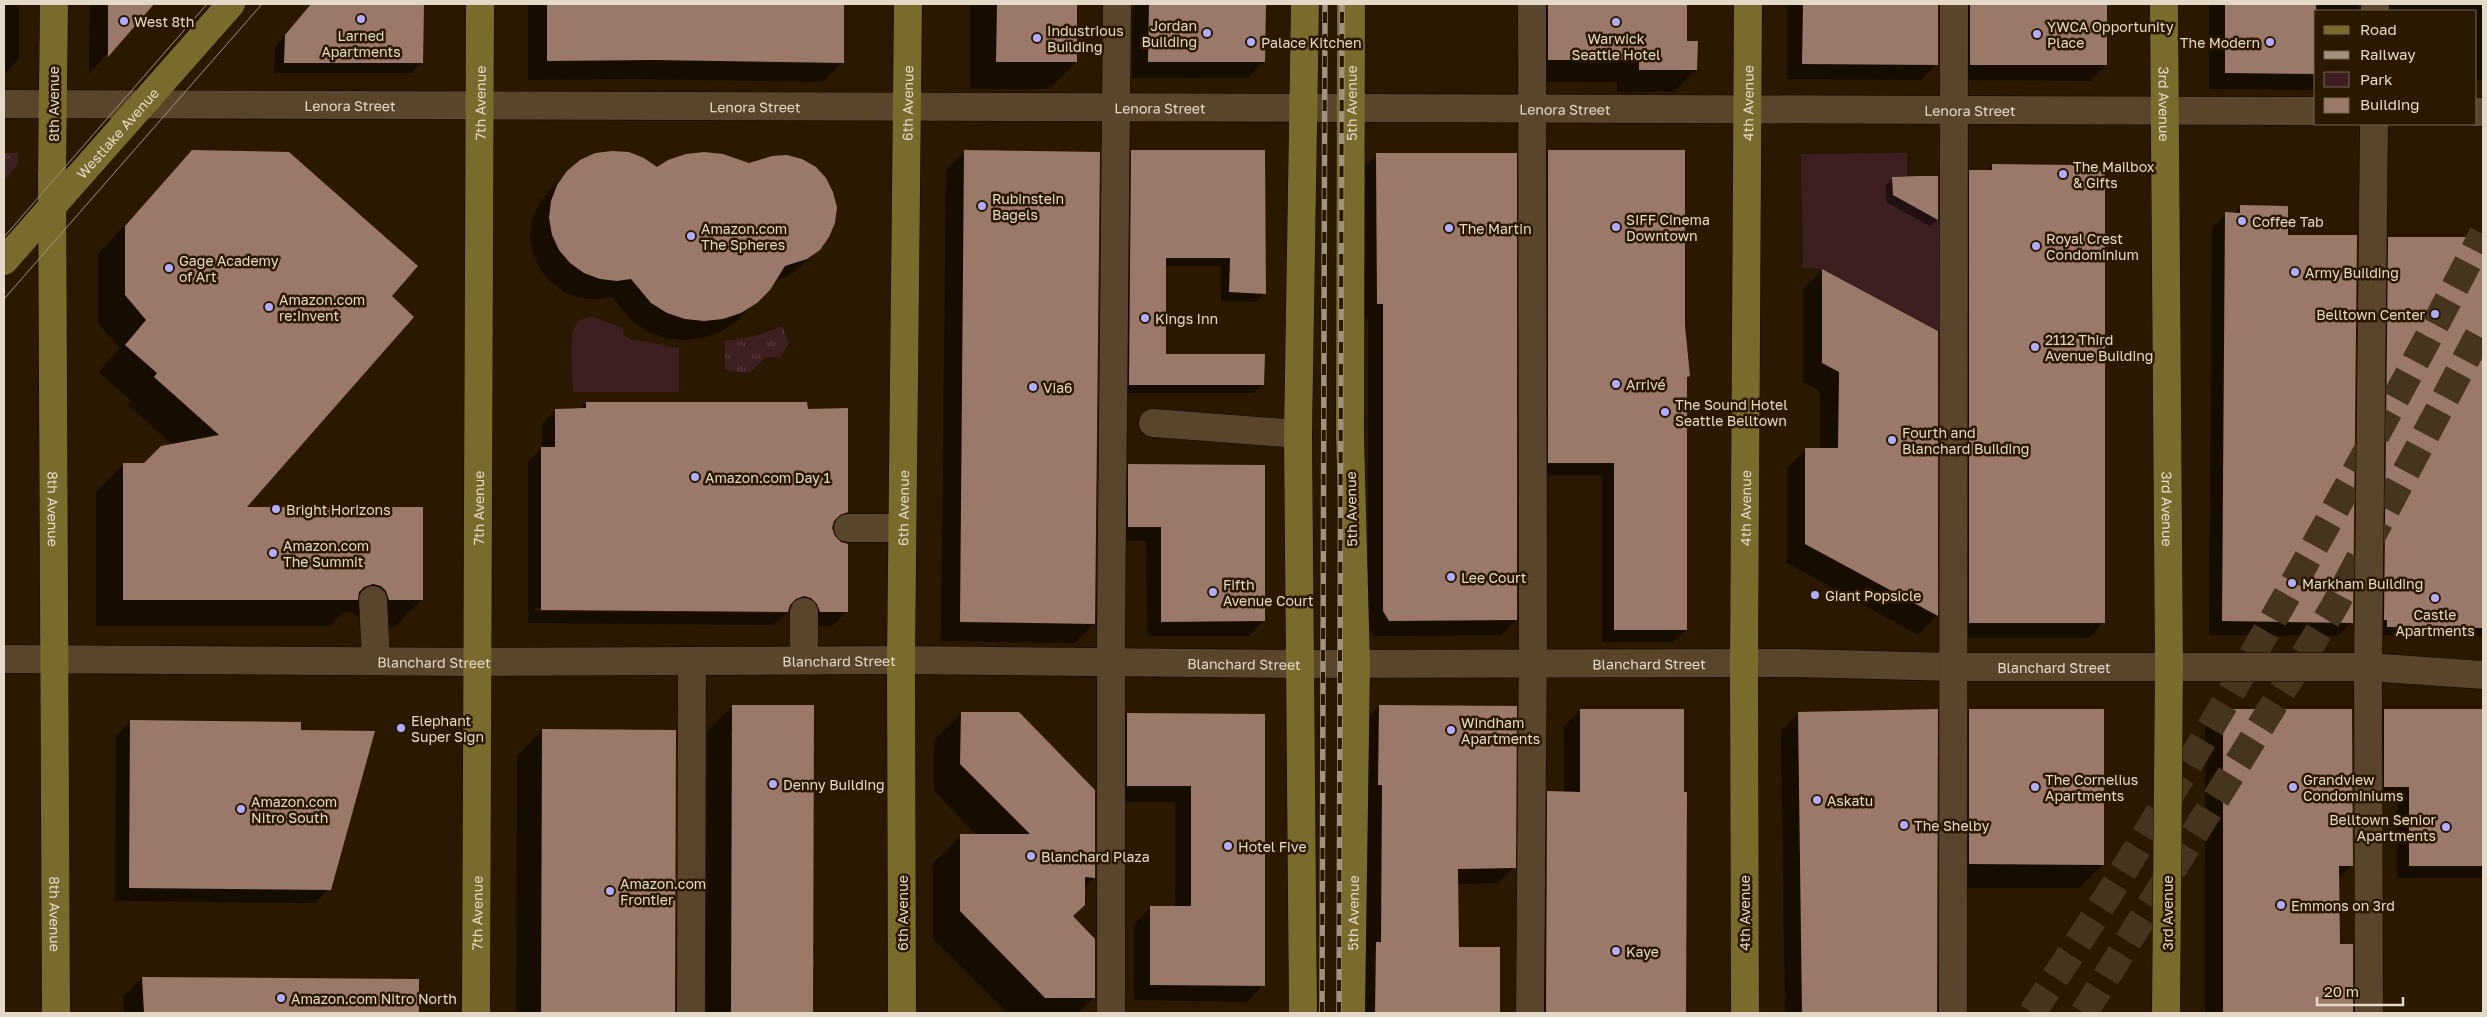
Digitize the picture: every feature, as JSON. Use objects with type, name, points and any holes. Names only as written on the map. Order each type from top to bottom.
[{"type":"main road","name":"8th Avenue","points":[[54,4],[52,205],[56,1013]]},
{"type":"main road","name":"Westlake Avenue","points":[[4,261],[231,4]]},
{"type":"main road","name":"7th Avenue","points":[[476,1013],[480,4]]},
{"type":"main road","name":"6th Avenue","points":[[902,1013],[901,660],[908,4]]},
{"type":"main road","points":[[1303,1013],[1298,434],[1305,108],[1305,4]]},
{"type":"main road","name":"5th Avenue","points":[[1350,1013],[1356,664],[1350,426],[1349,108],[1351,4]]},
{"type":"main road","name":"4th Avenue","points":[[1745,1013],[1744,664],[1748,4]]},
{"type":"main road","name":"3rd Avenue","points":[[2164,4],[2169,666],[2166,1013]]},
{"type":"street","points":[[1111,1013],[1111,662],[1117,4]]},
{"type":"street","points":[[1530,1013],[1533,663],[1532,4]]},
{"type":"street","points":[[1953,1013],[1954,4]]},
{"type":"street","name":"Lenora Street","points":[[4,104],[2314,112]]},
{"type":"street","points":[[2369,1013],[2368,667],[2374,125]]},
{"type":"street","points":[[1153,423],[1298,434]]},
{"type":"street","points":[[848,528],[902,528]]},
{"type":"street","points":[[373,600],[376,661]]},
{"type":"street","points":[[804,612],[804,660]]},
{"type":"street","name":"Blanchard Street","points":[[4,659],[477,662],[901,660],[1299,664],[1794,663],[1953,667],[2368,667],[2483,675]]},
{"type":"street","points":[[691,1013],[692,661]]},
{"type":"green space","points":[[4,153],[18,153],[18,164],[4,181]]},
{"type":"green space","points":[[1907,153],[1907,176],[1893,177],[1893,195],[1944,223],[1947,335],[1822,269],[1803,268],[1801,154]]},
{"type":"green space","points":[[594,317],[623,328],[624,335],[630,339],[679,348],[679,392],[573,392],[572,337],[576,324],[584,319]]},
{"type":"green space","points":[[782,326],[789,343],[780,358],[765,357],[756,367],[744,373],[725,369],[725,341],[756,336]]},
{"type":"building","name":"West 8th","points":[[108,4],[154,4],[108,57]]},
{"type":"building","name":"Larned Apartments","points":[[311,4],[424,4],[423,63],[284,63],[285,35]]},
{"type":"building","points":[[547,4],[844,4],[844,63],[653,60],[547,61]]},
{"type":"building","name":"Industrious Building","points":[[997,4],[1077,4],[1077,62],[996,62]]},
{"type":"building","name":"Jordan Building","points":[[1149,4],[1266,4],[1265,62],[1148,62]]},
{"type":"building","name":"Warwick Seattle Hotel","points":[[1548,4],[1687,4],[1687,41],[1698,41],[1697,70],[1639,70],[1639,60],[1548,60]]},
{"type":"building","points":[[1803,4],[1938,4],[1938,65],[1802,64]]},
{"type":"building","name":"YWCA Opportunity Place","points":[[1970,4],[2107,4],[2107,65],[1970,65]]},
{"type":"building","name":"The Modern","points":[[2225,4],[2316,4],[2316,10],[2314,10],[2314,74],[2225,73]]},
{"type":"building","name":"Amazon.com re:Invent","points":[[192,150],[289,152],[418,266],[392,296],[414,317],[247,507],[423,507],[423,600],[389,600],[386,591],[381,586],[373,584],[364,587],[359,592],[358,600],[123,600],[123,463],[144,463],[161,446],[219,435],[154,377],[157,373],[125,345],[146,320],[125,295],[125,226]]},
{"type":"building","name":"Via6","points":[[964,150],[1100,152],[1095,624],[960,622]]},
{"type":"building","points":[[1131,150],[1265,150],[1266,294],[1229,292],[1230,258],[1166,258],[1166,354],[1265,354],[1264,385],[1129,385]]},
{"type":"building","points":[[1548,150],[1685,150],[1685,326],[1690,376],[1687,377],[1687,630],[1614,630],[1614,463],[1548,463]]},
{"type":"building","name":"Amazon.com The Spheres","points":[[629,152],[644,158],[657,167],[668,160],[686,154],[704,152],[723,154],[749,163],[772,156],[787,155],[802,159],[816,167],[826,178],[833,192],[837,207],[835,223],[829,237],[820,250],[807,259],[785,266],[770,290],[757,303],[741,313],[723,319],[704,321],[685,319],[667,313],[651,303],[631,279],[617,281],[600,279],[584,273],[570,263],[559,250],[552,235],[549,218],[551,201],[557,185],[567,171],[580,160],[595,153]]},
{"type":"building","points":[[1376,153],[1517,153],[1517,620],[1389,621],[1383,611],[1383,304],[1377,304]]},
{"type":"building","points":[[1992,164],[2082,165],[2082,171],[2105,171],[2105,623],[1969,623],[1969,170],[1992,170]]},
{"type":"building","points":[[1938,176],[1938,220],[1893,195],[1892,177]]},
{"type":"building","points":[[2240,205],[2288,206],[2288,235],[2357,235],[2353,623],[2222,621],[2225,212],[2240,213]]},
{"type":"building","points":[[2388,237],[2483,237],[2483,628],[2387,627],[2387,620],[2384,620]]},
{"type":"building","name":"Fourth and Blanchard Building","points":[[1822,269],[1938,331],[1938,616],[1805,544],[1805,448],[1838,448],[1839,372],[1822,363]]},
{"type":"building","name":"Amazon.com Day 1","points":[[586,402],[807,402],[808,409],[848,408],[848,512],[840,515],[834,521],[832,528],[835,536],[841,542],[848,544],[848,612],[820,612],[817,604],[811,598],[804,596],[796,599],[790,605],[788,612],[541,610],[541,447],[555,447],[555,409],[586,408]]},
{"type":"building","points":[[1128,464],[1265,465],[1265,621],[1161,622],[1161,527],[1128,527]]},
{"type":"building","name":"Denny Building","points":[[732,705],[814,705],[813,1013],[731,1013]]},
{"type":"building","points":[[1379,705],[1517,706],[1516,868],[1458,869],[1459,947],[1500,947],[1500,1013],[1375,1013],[1376,942],[1381,942],[1382,785],[1378,785]]},
{"type":"building","name":"Kaye","points":[[1580,709],[1684,709],[1684,792],[1687,792],[1686,1013],[1546,1013],[1547,791],[1580,792]]},
{"type":"building","name":"The Shelby","points":[[1938,709],[1937,1013],[1802,1013],[1798,712]]},
{"type":"building","name":"The Cornelius Apartments","points":[[1969,709],[2104,709],[2104,865],[1969,864]]},
{"type":"building","points":[[2223,709],[2352,709],[2353,866],[2339,866],[2340,944],[2353,944],[2353,1013],[2223,1013]]},
{"type":"building","points":[[2384,709],[2483,709],[2483,866],[2409,866],[2409,787],[2384,787]]},
{"type":"building","name":"Blanchard Plaza","points":[[961,712],[1019,712],[1095,790],[1095,878],[1085,877],[1085,905],[1073,916],[1095,939],[1095,998],[1045,998],[960,911],[960,834],[1030,834],[960,764]]},
{"type":"building","name":"Hotel Five","points":[[1127,713],[1265,714],[1265,986],[1150,985],[1150,906],[1191,906],[1191,786],[1127,786]]},
{"type":"building","name":"Amazon.com Nitro South","points":[[130,720],[301,722],[301,730],[375,731],[331,890],[129,888]]},
{"type":"building","name":"Amazon.com Frontier","points":[[542,729],[676,730],[675,1013],[541,1013]]},
{"type":"building","name":"Amazon.com Nitro North","points":[[142,977],[419,979],[419,1013],[144,1013]]},
{"type":"tunnel","points":[[2032,1013],[2153,823],[2268,629],[2431,333],[2483,234]]},
{"type":"tunnel","points":[[2084,1013],[2334,607],[2483,327]]},
{"type":"tram line","points":[[4,237],[207,4]]},
{"type":"tram line","points":[[4,299],[262,4]]},
{"type":"railway","points":[[1322,1013],[1325,4]]},
{"type":"railway","points":[[1339,1013],[1342,4]]},
{"type":"place","name":"Larned Apartments","points":[[361,19]]},
{"type":"place","name":"West 8th","points":[[124,21]]},
{"type":"place","name":"Warwick Seattle Hotel","points":[[1616,22]]},
{"type":"place","name":"Jordan Building","points":[[1207,33]]},
{"type":"place","name":"YWCA Opportunity Place","points":[[2037,34]]},
{"type":"place","name":"Industrious Building","points":[[1037,38]]},
{"type":"place","name":"Palace Kitchen","points":[[1251,42]]},
{"type":"place","name":"The Modern","points":[[2270,42]]},
{"type":"place","name":"The Mailbox & Gifts","points":[[2063,174]]},
{"type":"place","name":"Rubinstein Bagels","points":[[982,206]]},
{"type":"place","name":"Coffee Tab","points":[[2242,221]]},
{"type":"place","name":"SIFF Cinema Downtown","points":[[1616,227]]},
{"type":"place","name":"The Martin","points":[[1449,228]]},
{"type":"place","name":"Amazon.com The Spheres","points":[[691,236]]},
{"type":"place","name":"Royal Crest Condominium","points":[[2036,246]]},
{"type":"place","name":"Gage Academy of Art","points":[[169,268]]},
{"type":"place","name":"Army Building","points":[[2295,272]]},
{"type":"place","name":"Amazon.com re:Invent","points":[[269,307]]},
{"type":"place","name":"Belltown Center","points":[[2435,314]]},
{"type":"place","name":"Kings Inn","points":[[1145,318]]},
{"type":"place","name":"2112 Third Avenue Building","points":[[2035,347]]},
{"type":"place","name":"Arrivé","points":[[1616,384]]},
{"type":"place","name":"Via6","points":[[1033,387]]},
{"type":"place","name":"The Sound Hotel Seattle Belltown","points":[[1665,412]]},
{"type":"place","name":"Fourth and Blanchard Building","points":[[1892,440]]},
{"type":"place","name":"Amazon.com Day 1","points":[[695,477]]},
{"type":"place","name":"Bright Horizons","points":[[276,509]]},
{"type":"place","name":"Amazon.com The Summit","points":[[273,553]]},
{"type":"place","name":"Lee Court","points":[[1451,577]]},
{"type":"place","name":"Markham Building","points":[[2292,583]]},
{"type":"place","name":"Fifth Avenue Court","points":[[1213,592]]},
{"type":"place","name":"Giant Popsicle","points":[[1815,595]]},
{"type":"place","name":"Castle Apartments","points":[[2435,598]]},
{"type":"place","name":"Elephant Super Sign","points":[[401,728]]},
{"type":"place","name":"Windham Apartments","points":[[1451,730]]},
{"type":"place","name":"Denny Building","points":[[773,784]]},
{"type":"place","name":"The Cornelius Apartments","points":[[2035,787]]},
{"type":"place","name":"Grandview Condominiums","points":[[2293,787]]},
{"type":"place","name":"Askatu","points":[[1817,800]]},
{"type":"place","name":"Amazon.com Nitro South","points":[[241,809]]},
{"type":"place","name":"The Shelby","points":[[1904,825]]},
{"type":"place","name":"Belltown Senior Apartments","points":[[2446,827]]},
{"type":"place","name":"Hotel Five","points":[[1228,846]]},
{"type":"place","name":"Blanchard Plaza","points":[[1031,856]]},
{"type":"place","name":"Amazon.com Frontier","points":[[610,891]]},
{"type":"place","name":"Emmons on 3rd","points":[[2281,905]]},
{"type":"place","name":"Kaye","points":[[1616,951]]},
{"type":"place","name":"Amazon.com Nitro North","points":[[281,998]]}]
